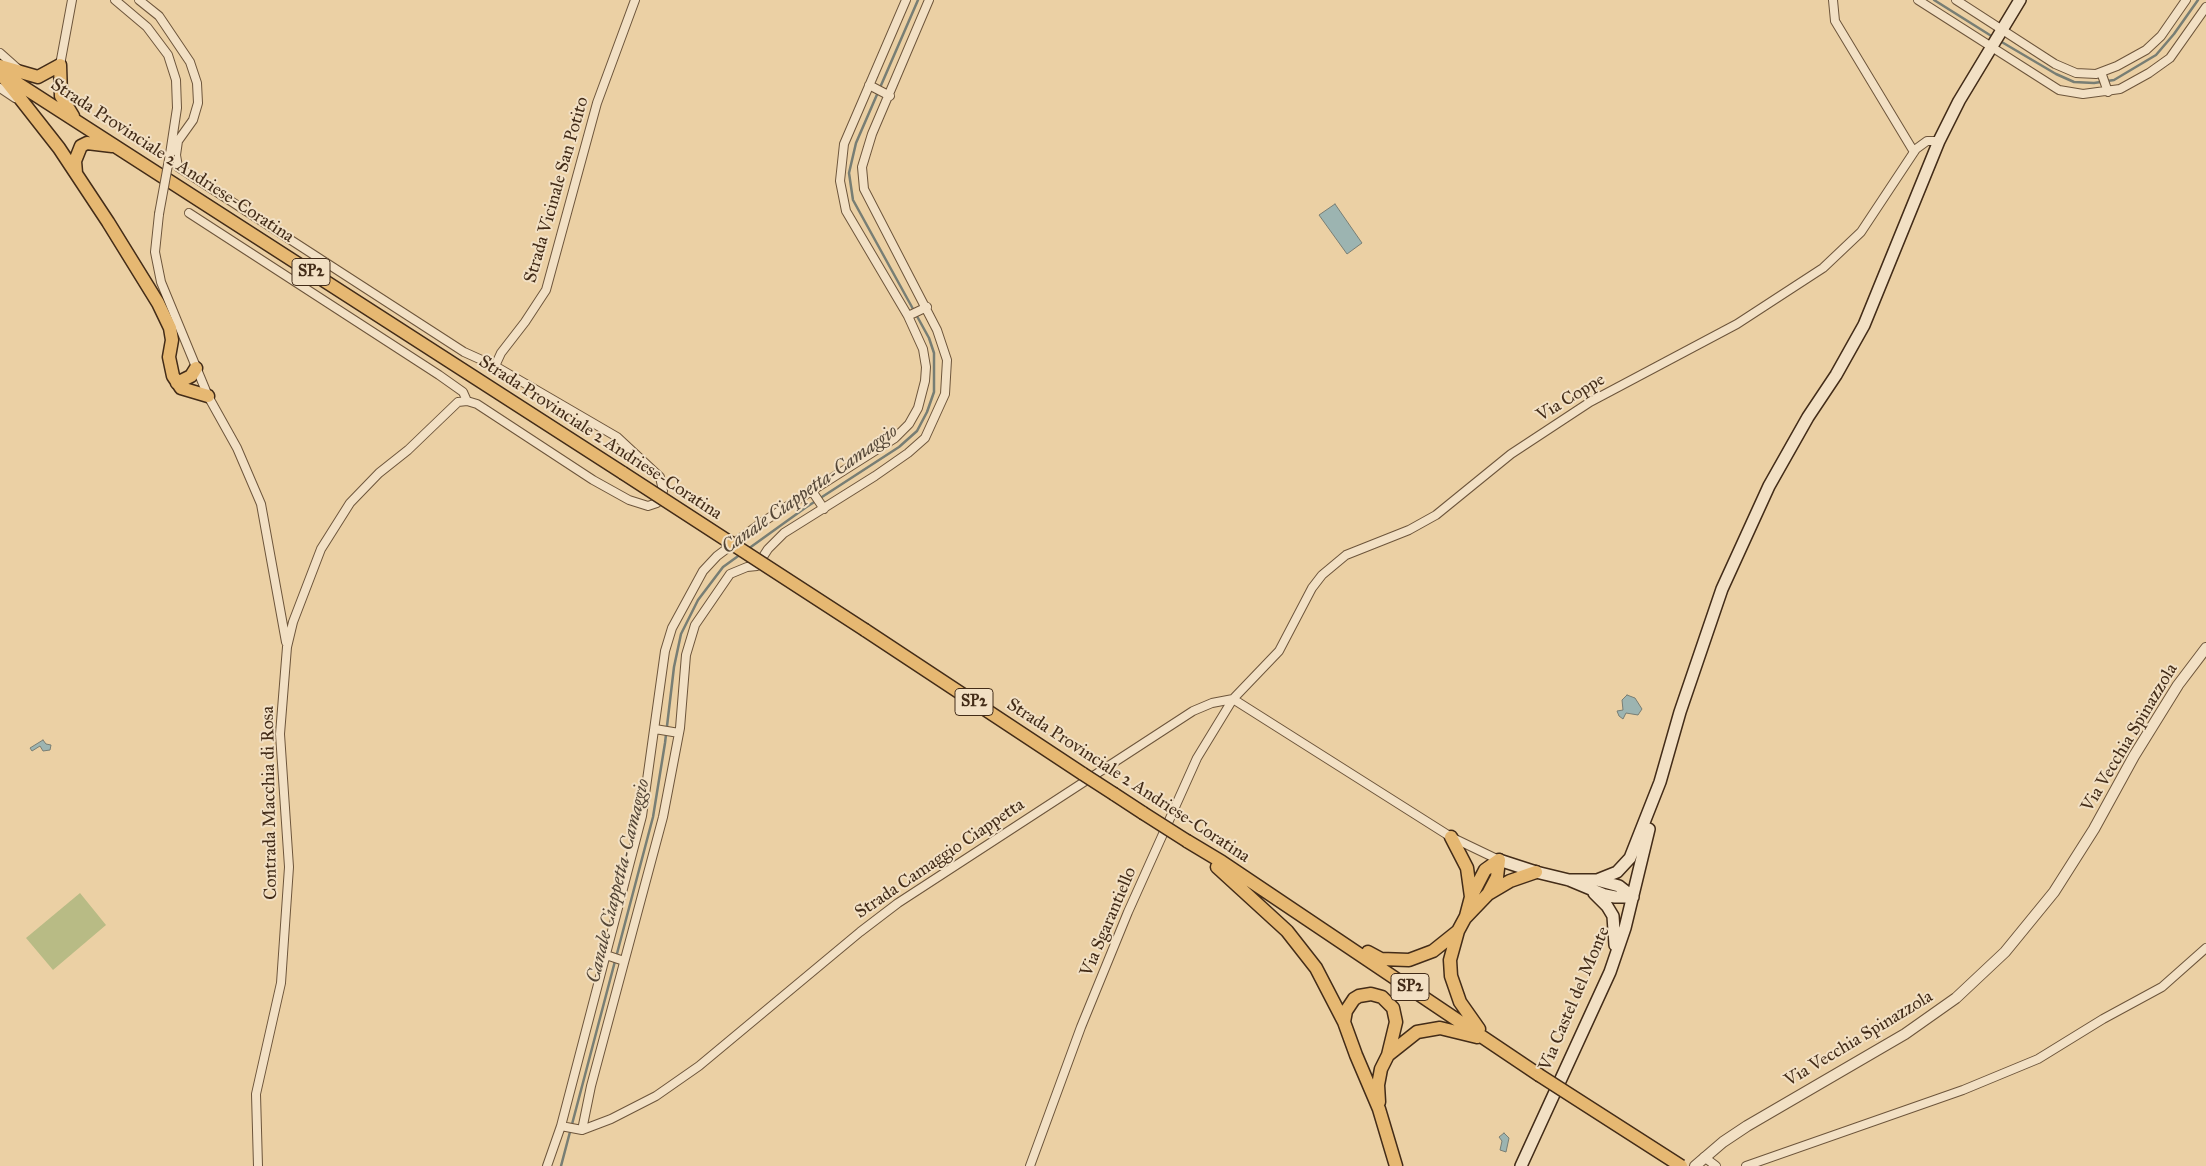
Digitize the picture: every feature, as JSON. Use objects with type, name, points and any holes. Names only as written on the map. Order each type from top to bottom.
[{"type":"main road","points":[[1597,880],[1617,872],[1630,858],[1660,782],[1680,712],[1722,589],[1769,486],[1808,417],[1836,375],[1864,324],[1940,141],[1959,101],[2020,0]]},
{"type":"main road","points":[[0,66],[38,77],[60,65],[60,96],[76,120]]},
{"type":"main road","points":[[0,73],[59,148],[158,303],[170,328],[172,340],[169,357],[173,376],[181,388],[208,396]]},
{"type":"main road","name":"Strada Provinciale 2 Andriese-Coratina","points":[[0,73],[76,120],[865,630],[1143,813],[1222,862],[1489,1041],[1681,1166]]},
{"type":"main road","points":[[76,175],[75,161],[82,146],[88,143],[117,147]]},
{"type":"main road","points":[[177,382],[191,376],[196,368]]},
{"type":"main road","name":"Via Castel del Monte","points":[[1521,1166],[1615,958],[1633,896],[1660,782]]},
{"type":"main road","points":[[1451,837],[1467,868],[1471,897]]},
{"type":"main road","points":[[1187,841],[1243,889],[1287,931],[1316,968],[1344,1022],[1379,1109],[1396,1166]]},
{"type":"main road","points":[[1500,860],[1536,872],[1569,880],[1586,888],[1615,897],[1633,896]]},
{"type":"main road","points":[[1489,1041],[1471,1020],[1460,1002],[1450,976],[1450,960],[1458,930],[1465,918],[1488,894],[1497,877],[1500,860]]},
{"type":"main road","points":[[1465,918],[1471,897],[1485,870],[1500,860]]},
{"type":"main road","points":[[1488,894],[1510,882],[1536,872]]},
{"type":"main road","points":[[1569,880],[1597,880],[1619,886],[1633,896]]},
{"type":"main road","points":[[1586,888],[1608,906],[1613,916],[1616,931],[1615,958]]},
{"type":"main road","points":[[1329,934],[1382,959],[1409,960],[1433,951],[1458,930]]},
{"type":"main road","points":[[1344,1022],[1346,1012],[1354,999],[1371,994],[1382,997],[1394,1008],[1396,1022],[1388,1055],[1381,1069],[1378,1085],[1379,1109]]},
{"type":"main road","points":[[1388,1055],[1417,1032],[1440,1028],[1464,1032],[1489,1041]]},
{"type":"street","points":[[60,65],[72,0]]},
{"type":"street","points":[[115,0],[147,27],[168,55],[176,80],[177,108],[158,214],[155,252],[161,282],[196,368],[208,396],[237,448],[261,504],[287,647]]},
{"type":"street","points":[[139,0],[159,16],[190,62],[197,83],[198,104],[193,120],[178,141],[176,155],[178,167],[464,352],[494,366],[617,438],[660,477],[663,491],[657,503],[648,506],[640,504],[612,492],[491,413],[467,401],[458,402],[408,450],[378,473],[350,503],[321,550],[292,622],[287,647]]},
{"type":"street","name":"Strada Vicinale San Potito","points":[[494,366],[501,353],[525,322],[546,290],[597,103],[635,0]]},
{"type":"street","points":[[547,1166],[563,1126],[642,816],[656,728],[665,651],[672,628],[703,571],[717,556],[762,523],[895,438],[909,424],[918,408],[925,382],[926,367],[923,349],[908,316],[846,211],[840,181],[844,144],[906,0]]},
{"type":"street","points":[[563,1126],[580,1130],[663,818],[679,733],[686,655],[695,625],[730,574],[747,567],[756,566],[768,549],[784,533],[824,509],[908,453],[926,438],[946,394],[947,360],[926,307],[864,189],[862,167],[872,134],[890,96],[929,0]]},
{"type":"street","points":[[1833,0],[1835,21],[1914,152]]},
{"type":"street","points":[[1918,0],[1996,38],[2076,73],[2096,74],[2117,66],[2146,50],[2161,36],[2186,0]]},
{"type":"street","points":[[1956,0],[1996,38],[2060,90],[2083,94],[2120,89],[2149,74],[2170,58],[2206,7]]},
{"type":"street","points":[[0,53],[23,74]]},
{"type":"street","points":[[2101,72],[2108,92]]},
{"type":"street","points":[[869,85],[890,96]]},
{"type":"street","points":[[0,88],[26,104]]},
{"type":"street","name":"Via Coppe","points":[[1233,699],[1279,651],[1312,588],[1333,563],[1355,551],[1409,530],[1436,515],[1511,454],[1590,402],[1738,324],[1824,268],[1861,232],[1914,152],[1927,141],[1940,141]]},
{"type":"street","points":[[189,213],[439,375],[463,392],[467,401]]},
{"type":"street","points":[[908,316],[926,307]]},
{"type":"street","points":[[812,491],[824,509]]},
{"type":"street","name":"Contrada Macchia di Rosa","points":[[258,1166],[256,1094],[280,983],[289,866],[280,734],[287,647]]},
{"type":"street","name":"Via Vecchia Spinazzola","points":[[1695,1166],[1704,1157],[1747,1126],[1905,1034],[1956,998],[2005,952],[2054,892],[2094,830],[2134,756],[2178,685],[2206,648]]},
{"type":"street","points":[[1233,699],[1451,837],[1500,860]]},
{"type":"street","name":"Strada Camaggio Ciappetta","points":[[580,1130],[611,1119],[656,1096],[699,1066],[898,902],[1193,711],[1212,703],[1233,699]]},
{"type":"street","name":"Via Sgarantiello","points":[[1030,1166],[1082,1027],[1128,912],[1197,758],[1233,699]]},
{"type":"street","points":[[656,728],[679,733]]},
{"type":"street","points":[[1746,1166],[1963,1090],[2038,1059],[2103,1019],[2162,988],[2206,948]]},
{"type":"street","points":[[606,955],[624,961]]},
{"type":"street","points":[[1704,1157],[1716,1166]]},
{"type":"green space","points":[[80,893],[106,925],[53,970],[26,938]]},
{"type":"water","points":[[1335,204],[1362,243],[1347,254],[1319,215]]},
{"type":"water","points":[[1627,695],[1635,698],[1642,709],[1638,715],[1626,713],[1623,719],[1617,711],[1623,710],[1622,700]]},
{"type":"water","points":[[43,740],[46,744],[51,745],[50,750],[43,751],[40,746],[32,751],[30,748]]},
{"type":"water","points":[[1504,1133],[1509,1138],[1506,1152],[1500,1150],[1502,1141],[1499,1137]]},
{"type":"waterway","name":"Canale Ciappetta-Camaggio","points":[[748,549],[805,508],[899,447],[917,431],[927,412],[934,392],[934,353],[929,338],[853,200],[849,173],[856,143],[918,0]]},
{"type":"waterway","name":"Canale Ciappetta-Camaggio","points":[[1934,0],[1993,37]]},
{"type":"waterway","name":"Canale Ciappetta-Camaggio","points":[[2000,41],[2056,74],[2074,82],[2094,83],[2114,80],[2156,55],[2174,34],[2198,0]]},
{"type":"waterway","name":"Canale Ciappetta-Camaggio","points":[[561,1166],[653,817],[665,743],[674,667],[681,634],[698,600],[723,567],[741,554]]}]
